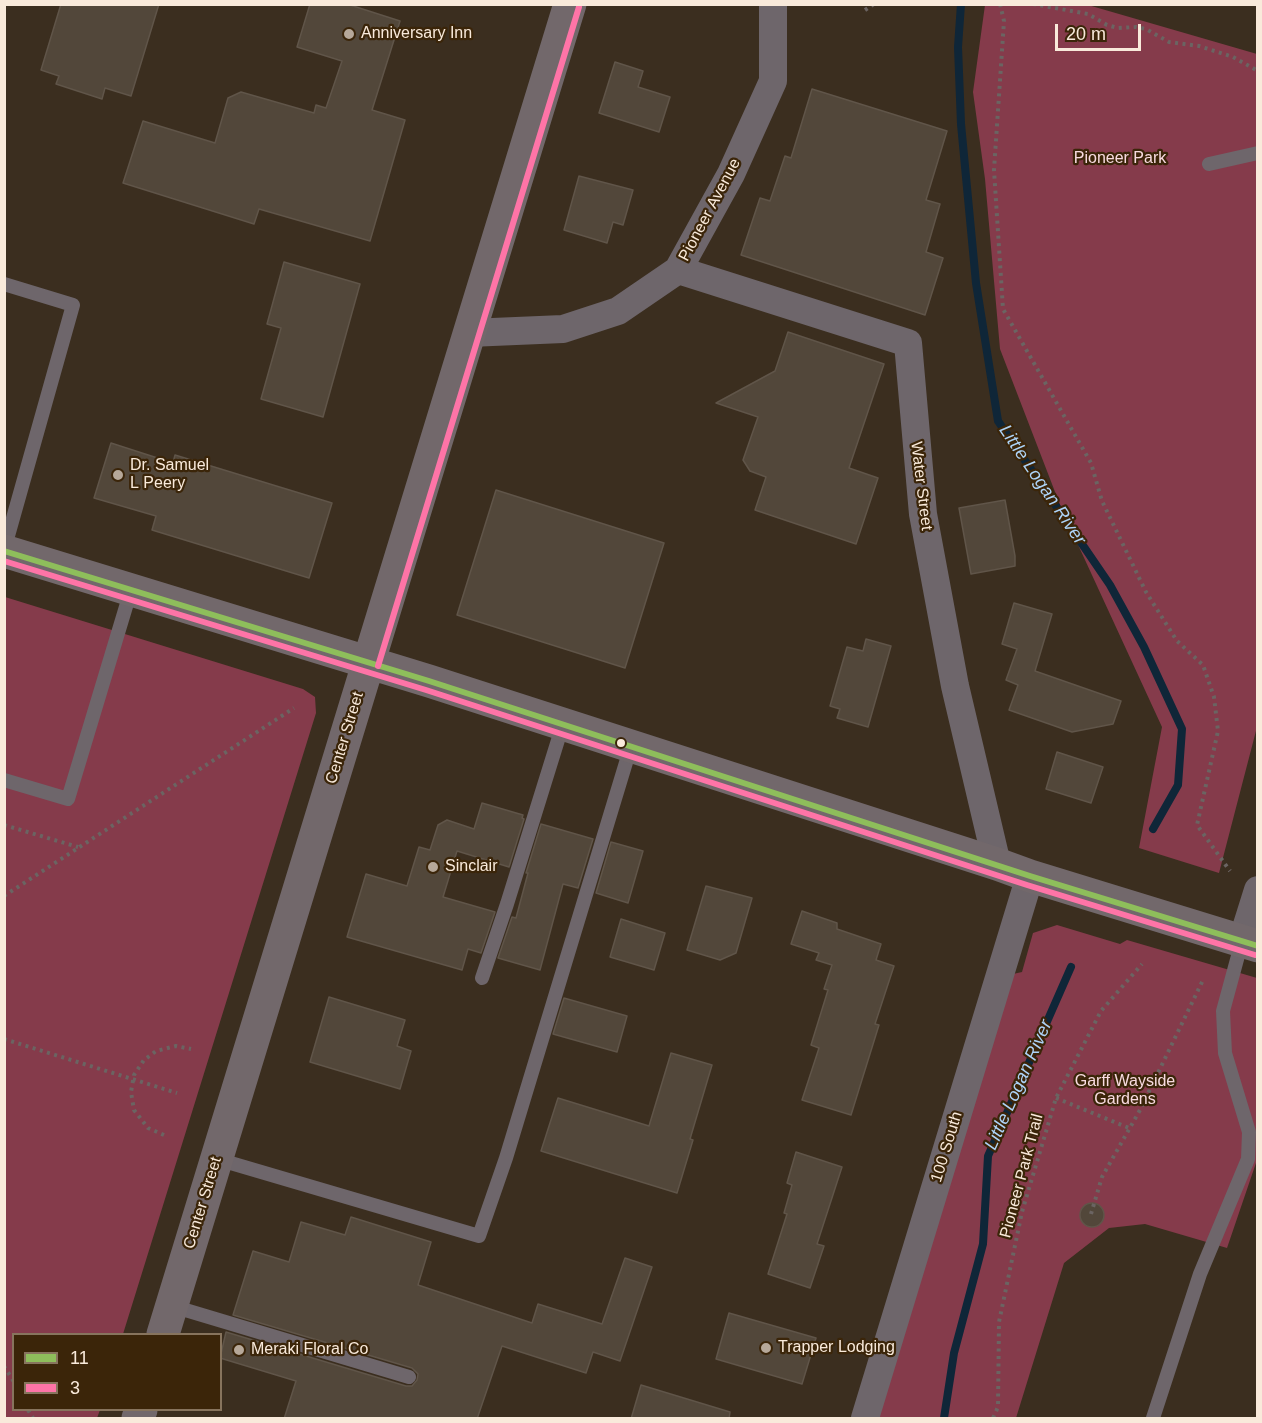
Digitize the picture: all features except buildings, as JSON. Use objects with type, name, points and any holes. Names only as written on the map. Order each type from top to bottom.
[{"type":"main road","name":"Center Street","points":[[168,1320],[570,4]]},
{"type":"main road","points":[[4,551],[563,724],[1030,876],[1239,940]]},
{"type":"street","name":"Pioneer Avenue","points":[[469,333],[563,329],[618,311],[678,270],[731,174],[773,81],[773,4]]},
{"type":"street","name":"Water Street","points":[[678,270],[908,343],[923,514],[955,687],[997,864]]},
{"type":"street","name":"100 South","points":[[865,1419],[1030,876]]},
{"type":"street","points":[[1239,940],[1257,890]]},
{"type":"lane","points":[[1209,164],[1257,153]]},
{"type":"lane","points":[[4,285],[72,304],[4,551]]},
{"type":"lane","points":[[4,780],[68,799],[131,590]]},
{"type":"lane","points":[[482,978],[563,724]]},
{"type":"lane","points":[[217,1159],[479,1236],[509,1147],[632,746]]},
{"type":"lane","points":[[1153,1419],[1200,1274],[1248,1160],[1250,1132],[1225,1053],[1223,1011],[1239,940]]},
{"type":"lane","points":[[168,1320],[409,1377]]},
{"type":"path","points":[[865,10],[874,4]]},
{"type":"path","points":[[1000,4],[1004,21],[994,170],[1003,309],[1091,463],[1102,501],[1146,592],[1177,640],[1203,666],[1214,697],[1218,731],[1197,825],[1230,871]]},
{"type":"path","points":[[1033,4],[1088,14],[1107,25],[1118,28],[1146,29],[1169,42],[1199,46],[1233,57],[1257,71]]},
{"type":"path","points":[[4,896],[294,708]]},
{"type":"path","points":[[4,825],[79,848]]},
{"type":"path","name":"Pioneer Park Trail","points":[[993,1419],[998,1407],[999,1322],[1022,1212],[1056,1098],[1101,1011],[1142,964]]},
{"type":"path","points":[[1091,1214],[1102,1178],[1203,980]]},
{"type":"path","points":[[4,1039],[177,1093]]},
{"type":"path","points":[[164,1135],[148,1128],[139,1118],[132,1103],[133,1078],[140,1064],[156,1051],[176,1046],[191,1049]]},
{"type":"path","points":[[1056,1098],[1129,1128]]},
{"type":"path","points":[[4,1366],[12,1379]]},
{"type":"green space","name":"Pioneer Park","points":[[985,5],[1088,5],[1257,54],[1257,727],[1219,873],[1139,848],[1162,727],[1062,510],[1000,349],[985,179],[973,92]]},
{"type":"green space","points":[[5,597],[303,689],[315,697],[316,713],[123,1333],[12,1333],[12,1411],[100,1411],[97,1418],[5,1418]]},
{"type":"green space","name":"Garff Wayside Gardens","points":[[1057,925],[1120,944],[1127,940],[1257,978],[1257,1160],[1227,1248],[1145,1224],[1109,1228],[1064,1263],[1016,1418],[876,1418],[1013,974],[1022,972],[1033,933]]},
{"type":"waterway","name":"Little Logan River","points":[[961,4],[958,47],[961,124],[976,283],[998,421],[1110,585],[1144,647],[1182,729],[1178,785],[1153,829]]},
{"type":"waterway","name":"Little Logan River","points":[[944,1418],[954,1353],[983,1244],[988,1156],[1071,967]]},
{"type":"transit line","name":"3","points":[[378,666],[579,7]]},
{"type":"transit line","name":"11","points":[[4,551],[429,681],[1030,876],[1258,946]]},
{"type":"transit line","name":"3","points":[[4,561],[426,690],[1027,885],[1255,955]]},
{"type":"place","name":"Anniversary Inn","points":[[349,34]]},
{"type":"place","name":"Dr. Samuel L Peery","points":[[118,475]]},
{"type":"place","name":"Sinclair","points":[[433,867]]},
{"type":"place","name":"Trapper Lodging","points":[[766,1348]]},
{"type":"place","name":"Meraki Floral Co","points":[[239,1350]]}]
